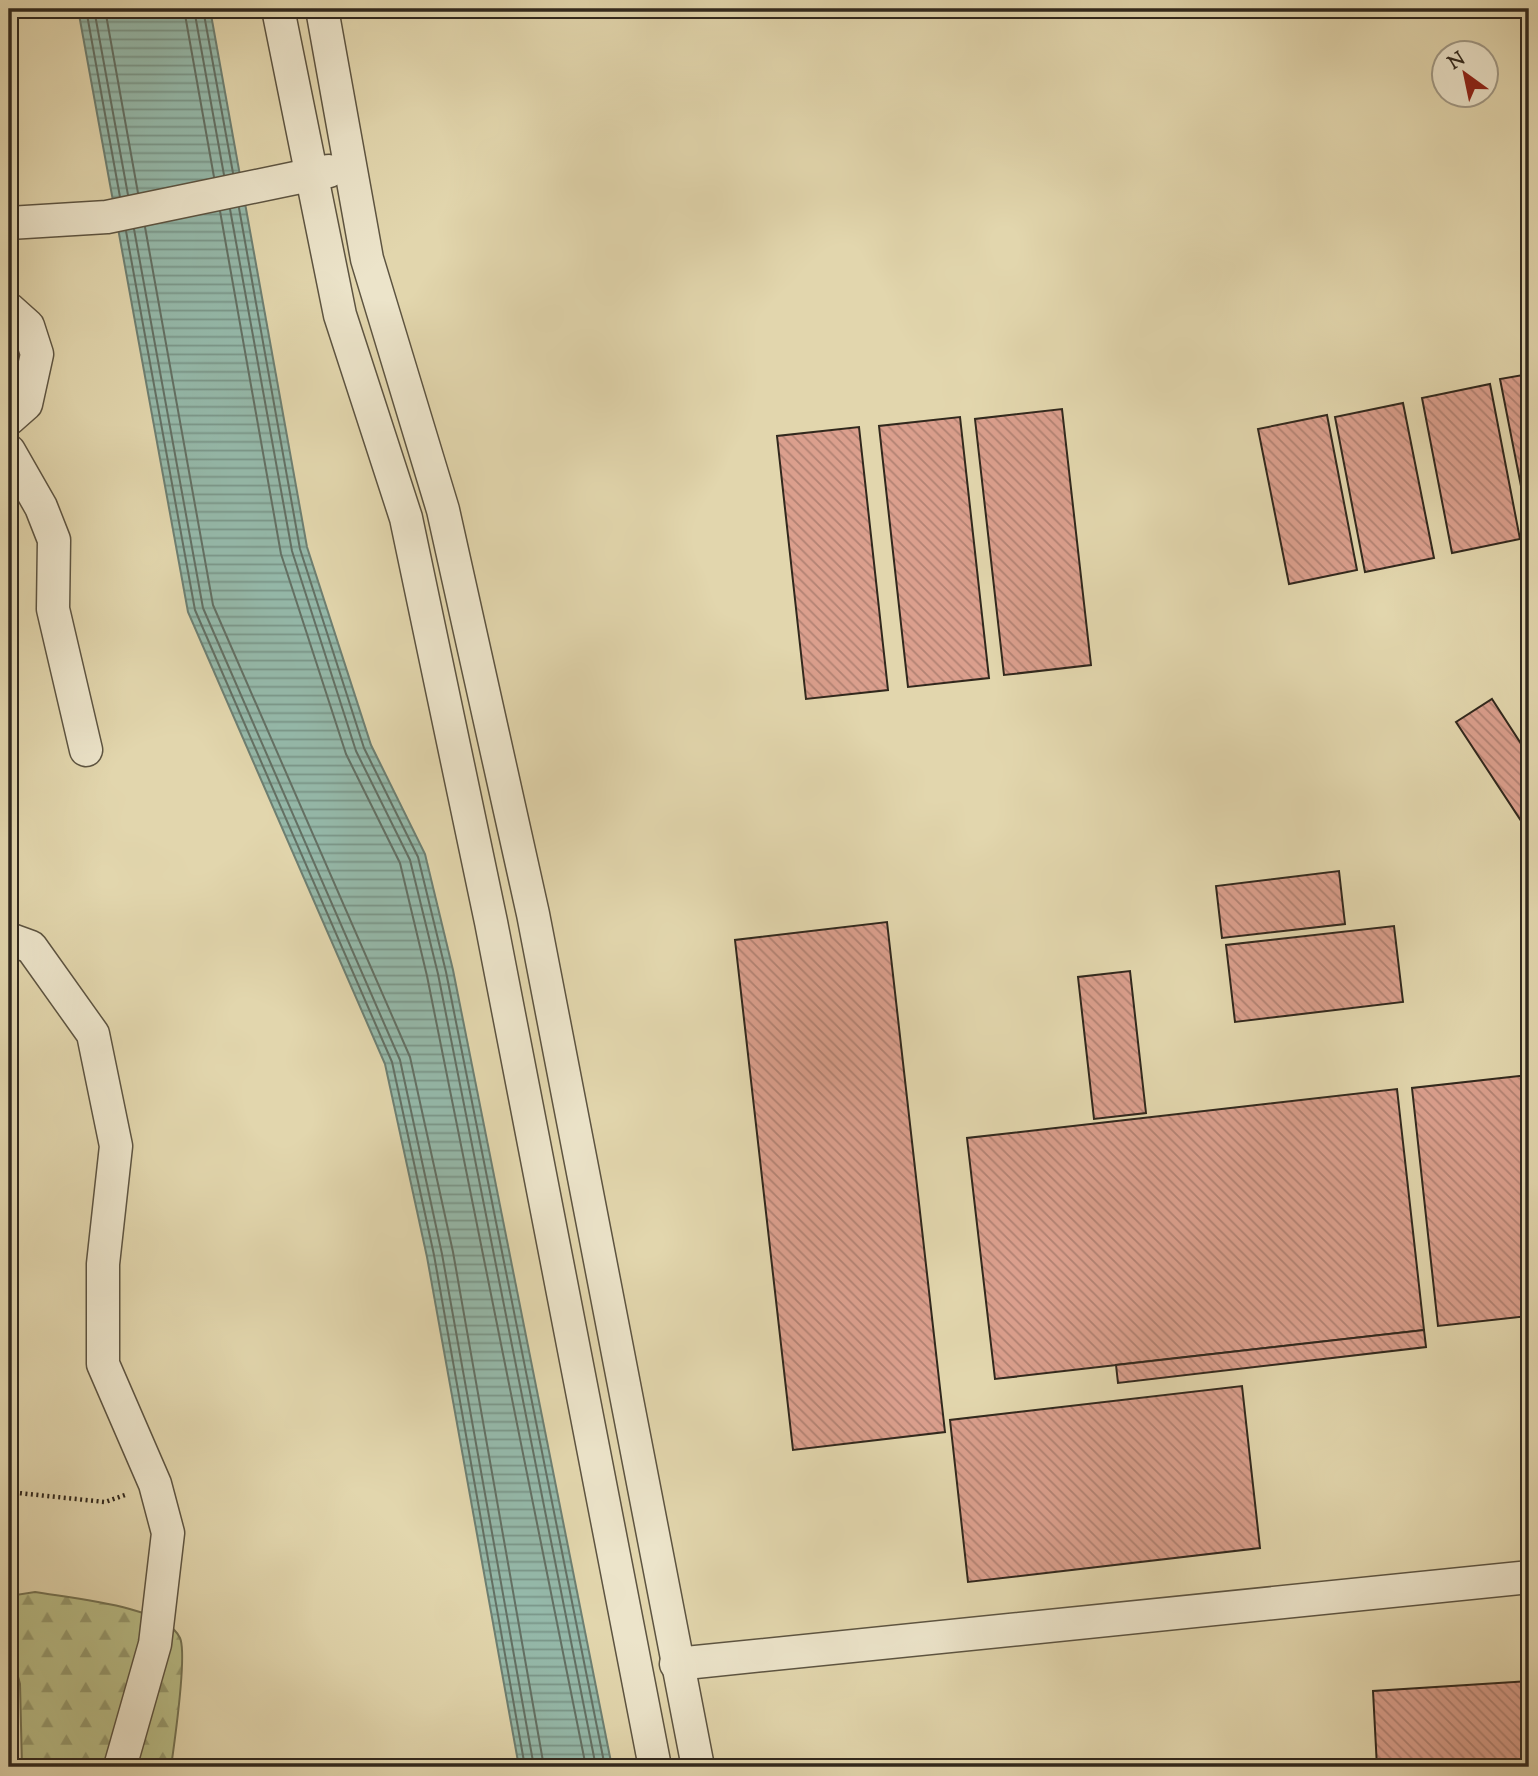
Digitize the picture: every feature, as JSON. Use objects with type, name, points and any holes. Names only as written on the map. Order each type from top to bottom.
[{"type":"street","points":[[278,9],[309,175],[340,314],[409,531],[491,922],[655,1767]]},
{"type":"street","points":[[322,9],[368,259],[443,510],[533,914],[698,1767]]},
{"type":"street","points":[[9,223],[107,217],[351,167]]},
{"type":"street","points":[[9,309],[28,326],[37,354],[26,404],[9,419]]},
{"type":"street","points":[[9,452],[41,507],[54,540],[53,609],[86,750]]},
{"type":"street","points":[[9,940],[32,947],[93,1034],[116,1146],[103,1264],[103,1364],[155,1484],[168,1532],[157,1630],[120,1767]]},
{"type":"street","points":[[676,1664],[1529,1577]]},
{"type":"path","points":[[9,1492],[105,1502],[155,1484]]},
{"type":"green space","points":[[35,1592],[137,1611],[171,1627],[180,1638],[181,1680],[171,1767],[22,1767],[20,1684],[9,1644],[9,1596]]},
{"type":"water","points":[[78,9],[210,9],[307,547],[371,745],[425,854],[453,970],[612,1767],[519,1767],[427,1257],[385,1064],[188,612]]},
{"type":"building","points":[[1529,374],[1529,527],[1500,379]]},
{"type":"building","points":[[1490,384],[1520,539],[1452,553],[1422,398]]},
{"type":"building","points":[[1403,403],[1434,558],[1365,572],[1335,417]]},
{"type":"building","points":[[1062,409],[1091,665],[1004,675],[975,419]]},
{"type":"building","points":[[1327,415],[1357,570],[1289,584],[1258,429]]},
{"type":"building","points":[[960,417],[989,678],[908,687],[879,426]]},
{"type":"building","points":[[859,427],[888,690],[806,699],[777,436]]},
{"type":"building","points":[[1492,699],[1529,756],[1529,833],[1456,722]]},
{"type":"building","points":[[1339,871],[1345,924],[1222,938],[1216,886]]},
{"type":"building","points":[[887,922],[945,1432],[793,1450],[735,940]]},
{"type":"building","points":[[1394,926],[1403,1002],[1235,1022],[1226,945]]},
{"type":"building","points":[[1130,971],[1146,1113],[1094,1119],[1078,977]]},
{"type":"building","points":[[1529,1075],[1529,1316],[1438,1326],[1412,1088]]},
{"type":"building","points":[[1397,1089],[1424,1330],[995,1379],[967,1138]]},
{"type":"building","points":[[1424,1330],[1426,1347],[1118,1383],[1116,1365]]},
{"type":"building","points":[[1242,1386],[1260,1548],[968,1582],[950,1420]]},
{"type":"building","points":[[1529,1681],[1529,1767],[1377,1767],[1373,1691]]}]
